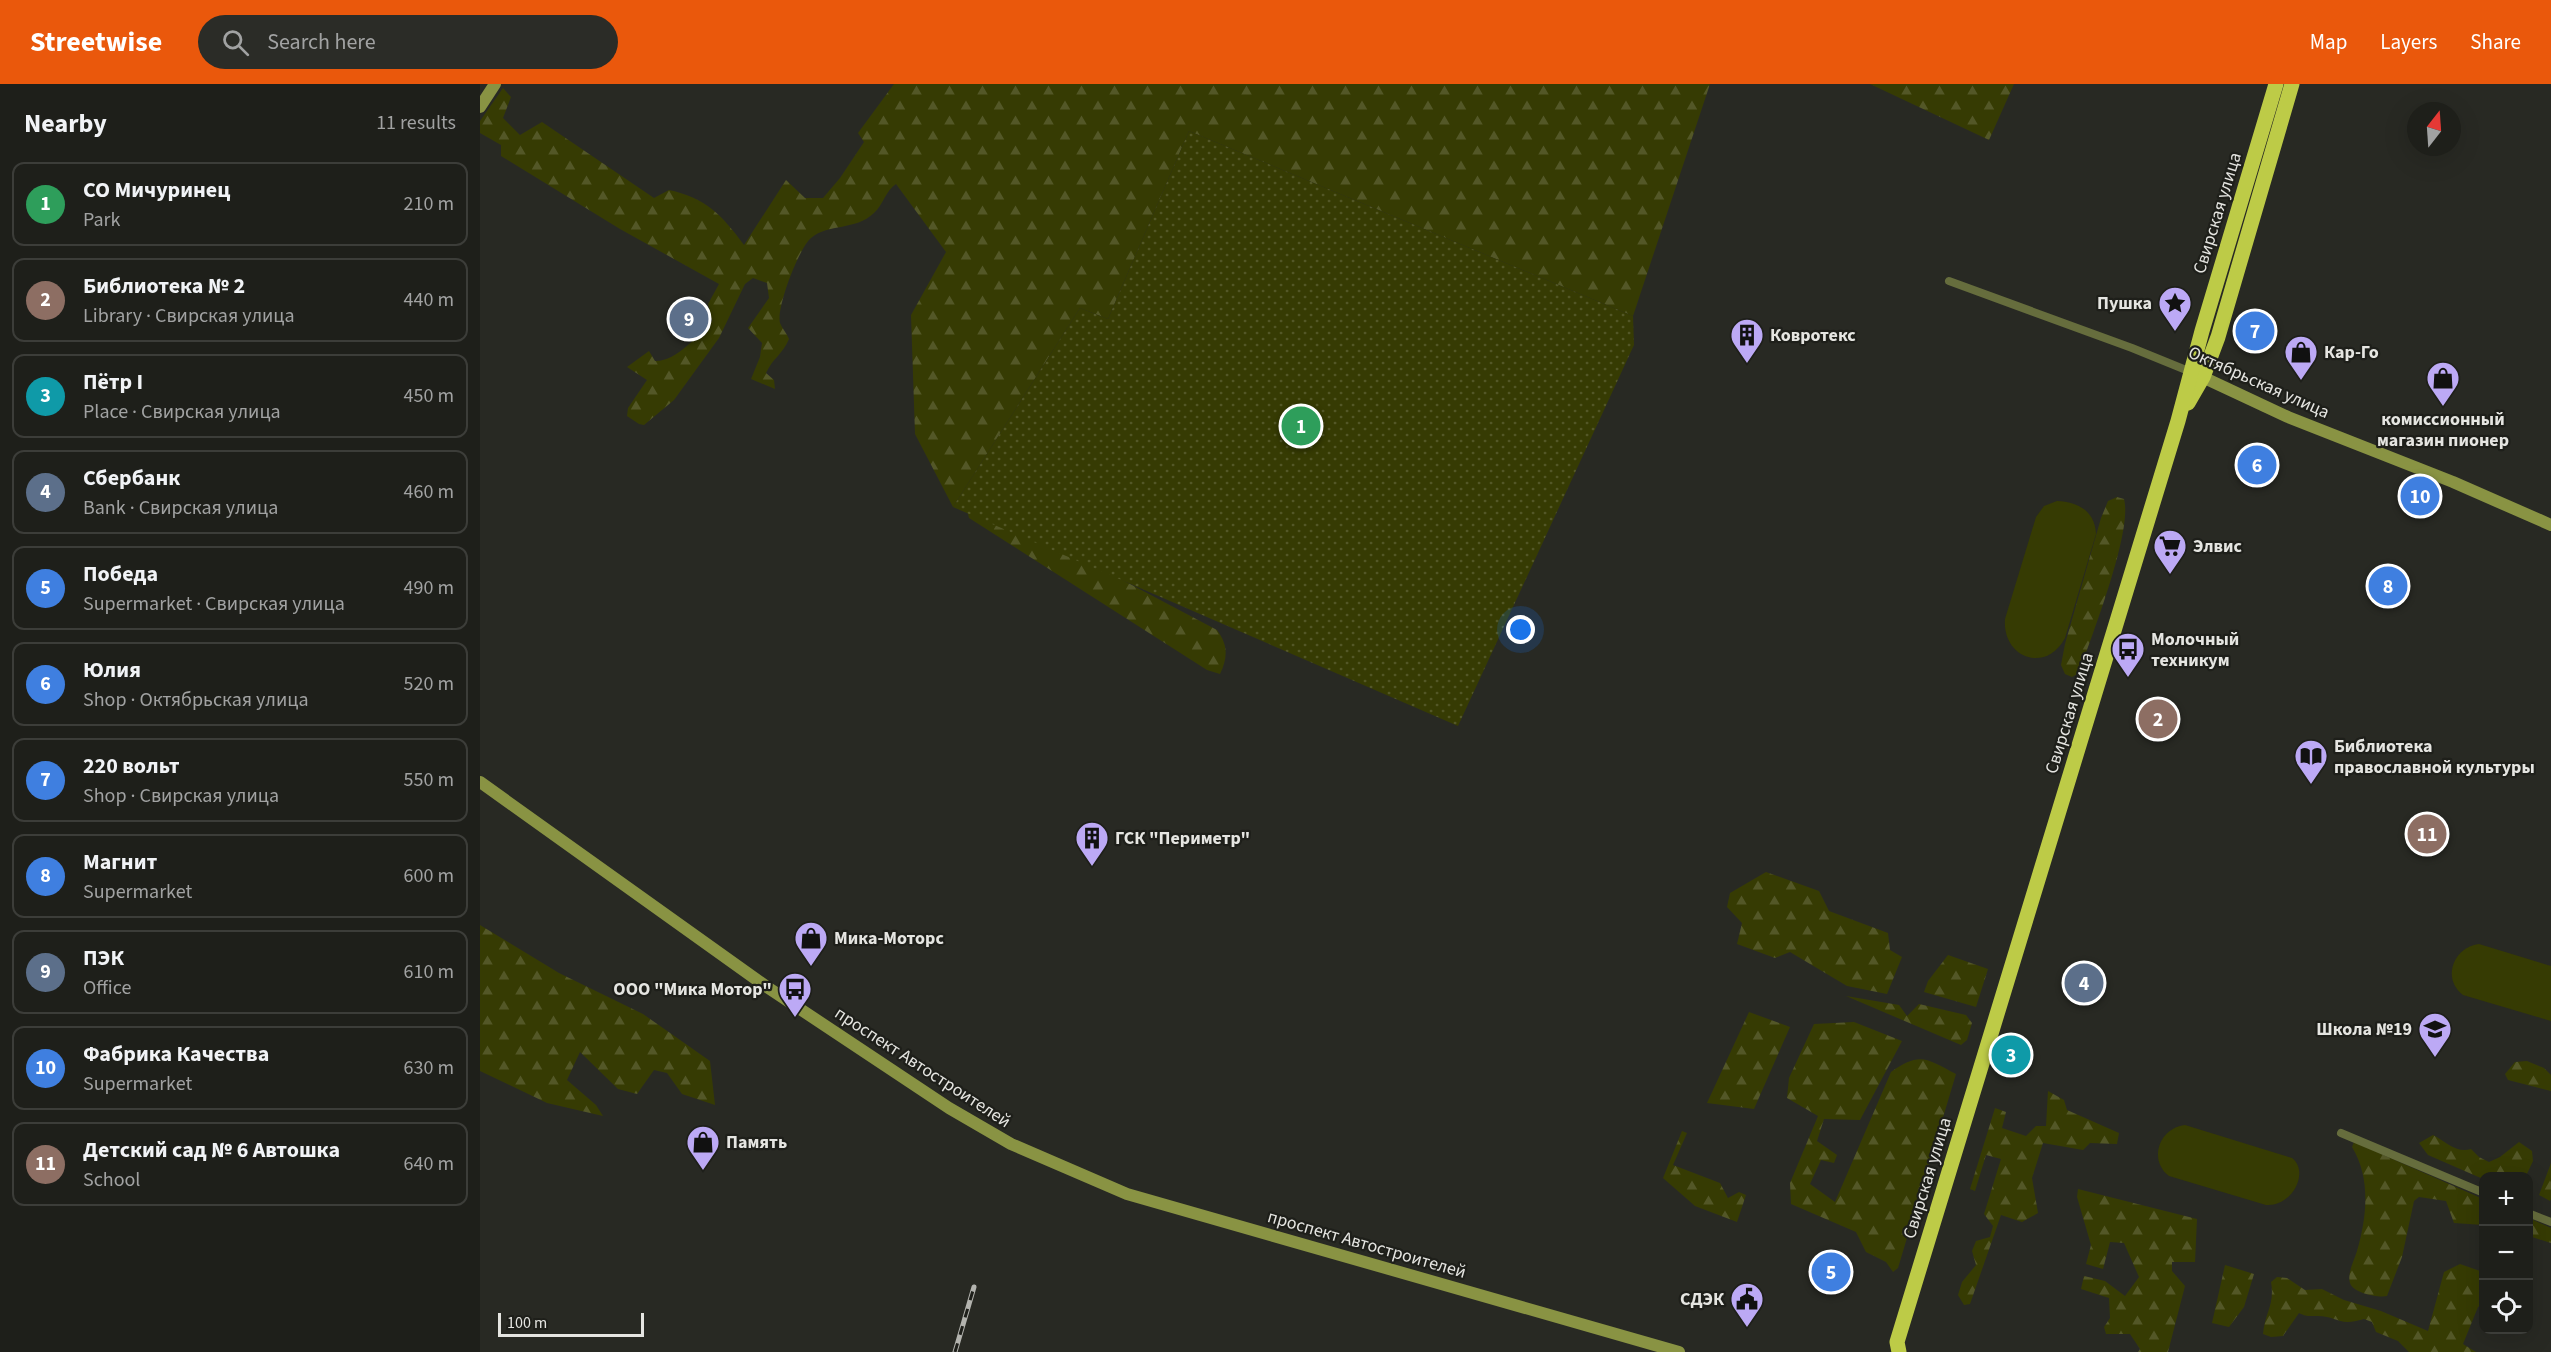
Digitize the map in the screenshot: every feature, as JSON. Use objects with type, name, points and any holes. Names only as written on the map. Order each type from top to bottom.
[{"type":"highway","name":"Свирская улица","points":[[1896,1349],[2178,421],[2197,374],[2276,84]]},
{"type":"highway","name":"Свирская улица","points":[[2197,374],[2218,338],[2292,84]]},
{"type":"main road","points":[[480,107],[495,84]]},
{"type":"main road","name":"Октябрьская улица","points":[[2197,374],[2279,413],[2453,482],[2551,525]]},
{"type":"main road","name":"проспект Автостроителей","points":[[480,782],[767,987],[949,1108],[1011,1144],[1127,1194],[1679,1352]]},
{"type":"street","name":"Октябрьская улица","points":[[1949,281],[2197,374]]},
{"type":"street","points":[[2341,1132],[2479,1191]]},
{"type":"street","points":[[2533,1215],[2551,1222]]},
{"type":"green space","points":[[894,84],[1710,84],[1633,316],[1189,131],[1108,319],[1080,308],[953,507],[915,434],[911,315],[946,252],[896,184],[877,210],[867,219],[818,233],[806,244],[795,265],[781,305],[780,323],[789,339],[766,373],[774,380],[775,389],[751,379],[760,357],[762,343],[748,328],[769,298],[767,283],[753,278],[745,284],[719,338],[674,400],[644,425],[627,416],[628,408],[647,380],[627,367],[649,351],[655,361],[671,357],[686,347],[712,321],[708,304],[719,284],[620,229],[501,156],[501,145],[480,133],[480,121],[503,88],[511,97],[503,118],[520,135],[542,122],[654,198],[669,190],[682,193],[703,203],[728,225],[744,245],[786,180],[805,198],[823,198],[840,178],[864,142],[858,133]]},
{"type":"green space","points":[[1870,84],[2014,84],[1989,140]]},
{"type":"green space","points":[[1189,131],[1633,316],[1634,345],[1458,726],[953,507],[1080,308],[1108,319]]},
{"type":"green space","points":[[2117,497],[2124,499],[2125,514],[2117,559],[2079,673],[2072,677],[2065,674],[2061,665],[2065,644],[2101,518],[2108,501]]},
{"type":"green space","points":[[2057,501],[2072,503],[2084,509],[2092,519],[2096,534],[2065,638],[2057,649],[2047,656],[2027,657],[2018,652],[2010,643],[2005,619],[2036,517],[2044,506]]},
{"type":"green space","points":[[966,506],[1077,556],[1217,630],[1226,651],[1220,674],[1207,670],[969,518]]},
{"type":"green space","points":[[1766,872],[1819,891],[1829,911],[1888,933],[1890,950],[1902,957],[1887,994],[1847,986],[1790,952],[1775,958],[1737,944],[1742,923],[1727,907],[1730,893]]},
{"type":"green space","points":[[480,925],[559,973],[643,1014],[710,1061],[715,1105],[682,1094],[667,1073],[654,1070],[637,1094],[618,1089],[580,1052],[567,1080],[596,1105],[603,1116],[547,1103],[480,1071]]},
{"type":"green space","points":[[2479,944],[2551,966],[2551,1021],[2463,995],[2456,988],[2452,972],[2453,964],[2463,951]]},
{"type":"green space","points":[[1948,955],[1988,969],[1976,1007],[1924,992],[1928,981]]},
{"type":"green space","points":[[1846,996],[1899,1005],[1907,1016],[1919,1004],[1966,1015],[1972,1023],[1967,1040],[1961,1045]]},
{"type":"green space","points":[[1749,1012],[1790,1027],[1754,1109],[1707,1103]]},
{"type":"green space","points":[[1854,1022],[1902,1041],[1860,1120],[1824,1119],[1817,1141],[1837,1155],[1834,1163],[1821,1160],[1810,1184],[1835,1202],[1891,1072],[1909,1061],[1924,1059],[1956,1074],[1898,1268],[1893,1272],[1886,1262],[1866,1252],[1856,1232],[1791,1204],[1790,1183],[1818,1116],[1787,1098],[1789,1078],[1814,1024]]},
{"type":"green space","points":[[2527,1061],[2544,1068],[2551,1075],[2551,1091],[2508,1080],[2505,1074],[2515,1062]]},
{"type":"green space","points":[[2048,1091],[2064,1100],[2067,1110],[2119,1133],[2117,1144],[2090,1143],[2083,1150],[2043,1143],[2032,1178],[2038,1213],[2022,1222],[2001,1215],[1970,1304],[1964,1305],[1958,1295],[1962,1282],[1976,1265],[1972,1251],[1976,1241],[1990,1237],[1993,1226],[1984,1214],[2001,1159],[1986,1155],[1975,1191],[1970,1189],[1995,1108],[2006,1112],[2002,1128],[2026,1136],[2036,1126],[2046,1126]]},
{"type":"green space","points":[[2185,1125],[2292,1158],[2299,1172],[2296,1188],[2284,1200],[2266,1205],[2169,1176],[2159,1162],[2159,1146],[2169,1132]]},
{"type":"green space","points":[[1682,1131],[1687,1133],[1673,1165],[1720,1183],[1728,1198],[1739,1192],[1746,1195],[1737,1222],[1695,1206],[1663,1178]]},
{"type":"green space","points":[[2433,1135],[2461,1150],[2471,1149],[2479,1157],[2489,1162],[2500,1157],[2519,1142],[2532,1151],[2533,1161],[2528,1172],[2479,1172],[2479,1177],[2428,1155],[2419,1143]]},
{"type":"green space","points":[[2354,1142],[2479,1197],[2479,1225],[2454,1223],[2446,1201],[2419,1197],[2414,1201],[2402,1257],[2387,1296],[2372,1295],[2356,1290],[2349,1279],[2365,1211],[2365,1185],[2352,1147]]},
{"type":"green space","points":[[2551,1163],[2551,1199],[2550,1201],[2539,1195]]},
{"type":"green space","points":[[2078,1189],[2197,1219],[2195,1262],[2172,1262],[2172,1271],[2185,1286],[2168,1352],[2138,1352],[2140,1349],[2130,1334],[2106,1334],[2104,1327],[2110,1318],[2109,1298],[2081,1289],[2084,1276],[2105,1281],[2125,1296],[2139,1277],[2124,1243],[2110,1242],[2103,1269],[2086,1264],[2091,1245],[2077,1197]]},
{"type":"green space","points":[[2533,1220],[2551,1228],[2551,1243],[2533,1237]]},
{"type":"green space","points":[[2460,1264],[2479,1271],[2479,1306],[2463,1344],[2476,1352],[2409,1352],[2398,1341],[2376,1332],[2372,1322],[2364,1319],[2343,1322],[2324,1316],[2308,1316],[2299,1313],[2283,1336],[2271,1337],[2263,1334],[2272,1297],[2271,1282],[2277,1277],[2287,1278],[2305,1290],[2322,1289],[2344,1300],[2381,1311],[2428,1331],[2444,1272]]},
{"type":"green space","points":[[2225,1265],[2254,1274],[2244,1307],[2229,1327],[2212,1323]]},
{"type":"railway","points":[[955,1352],[974,1287]]},
{"type":"place","name":"ПЭК","points":[[689,319]]},
{"type":"place","name":"220 вольт","points":[[2255,331]]},
{"type":"place","name":"Пушка","points":[[2175,332]]},
{"type":"place","name":"Ковротекс","points":[[1747,364]]},
{"type":"place","name":"Кар-Го","points":[[2301,381]]},
{"type":"place","name":"комиссионный магазин пионер","points":[[2443,407]]},
{"type":"place","name":"СО Мичуринец","points":[[1301,426]]},
{"type":"place","name":"Юлия","points":[[2257,465]]},
{"type":"place","name":"Фабрика Качества","points":[[2420,496]]},
{"type":"place","name":"Элвис","points":[[2170,575]]},
{"type":"place","name":"Магнит","points":[[2388,586]]},
{"type":"place","name":"Молочный техникум","points":[[2128,678]]},
{"type":"place","name":"Библиотека № 2","points":[[2158,719]]},
{"type":"place","name":"Библиотека православной культуры","points":[[2311,785]]},
{"type":"place","name":"Детский сад № 6 Автошка","points":[[2427,834]]},
{"type":"place","name":"ГСК \"Периметр\"","points":[[1092,867]]},
{"type":"place","name":"Мика-Моторс","points":[[811,967]]},
{"type":"place","name":"Сбербанк","points":[[2084,983]]},
{"type":"place","name":"ООО \"Мика Мотор\"","points":[[795,1018]]},
{"type":"place","name":"Пётр I","points":[[2011,1055]]},
{"type":"place","name":"Школа №19","points":[[2435,1058]]},
{"type":"place","name":"Память","points":[[703,1171]]},
{"type":"place","name":"Победа","points":[[1831,1272]]},
{"type":"place","name":"СДЭК","points":[[1747,1328]]}]
